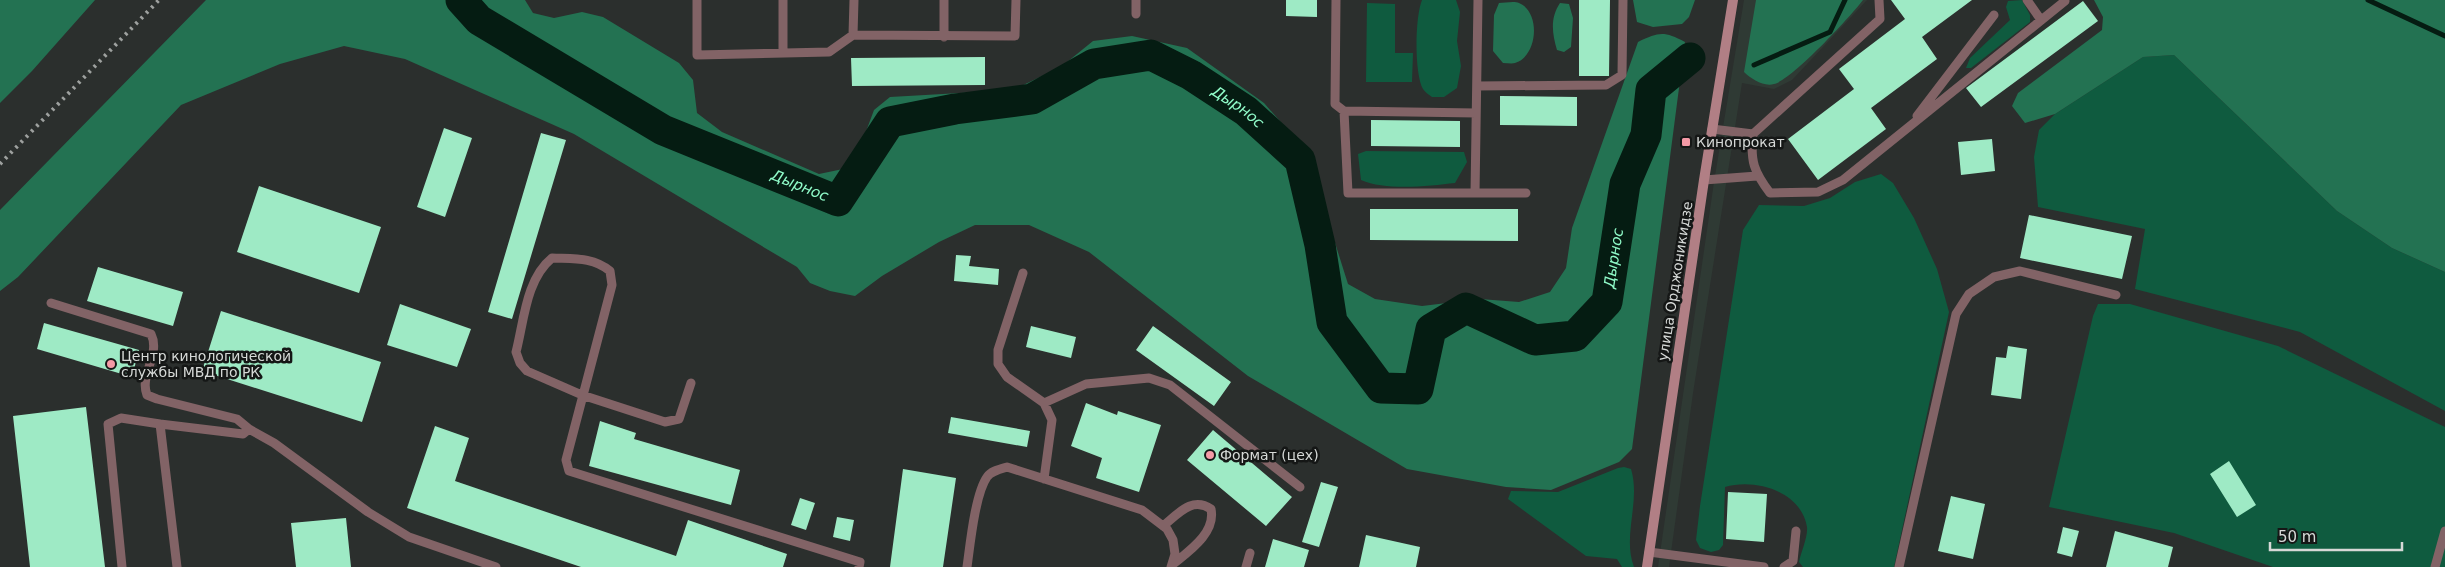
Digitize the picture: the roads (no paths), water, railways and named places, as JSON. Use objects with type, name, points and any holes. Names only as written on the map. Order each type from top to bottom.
[{"type":"main road","name":"улица Орджоникидзе","points":[[1648,567],[1704,180],[1733,0]]},
{"type":"lane","points":[[697,0],[697,55],[829,52],[854,35],[1015,36],[1016,0]]},
{"type":"lane","points":[[783,0],[783,53]]},
{"type":"lane","points":[[854,0],[854,35]]},
{"type":"lane","points":[[944,0],[944,36]]},
{"type":"lane","points":[[1136,0],[1136,14]]},
{"type":"lane","points":[[1336,0],[1334,104],[1344,112],[1476,113]]},
{"type":"lane","points":[[1475,193],[1478,0]]},
{"type":"lane","points":[[1477,86],[1606,85],[1622,75],[1623,0]]},
{"type":"lane","points":[[1879,0],[1880,19],[1753,134],[1751,155],[1757,176],[1770,194],[1818,192],[1843,180],[2066,1]]},
{"type":"lane","points":[[2027,0],[2041,20]]},
{"type":"lane","points":[[1907,128],[1994,15]]},
{"type":"lane","points":[[1344,112],[1348,193],[1526,193]]},
{"type":"lane","points":[[1712,129],[1753,134]]},
{"type":"lane","points":[[1704,180],[1757,176]]},
{"type":"lane","points":[[691,383],[679,419],[665,422],[582,395],[527,371],[520,363],[516,352],[535,278],[543,265],[552,258],[599,262],[610,271],[612,285],[582,395],[566,460],[568,471],[860,562],[859,567]]},
{"type":"lane","points":[[1899,567],[1956,314],[1969,294],[1994,277],[2020,271],[2116,294]]},
{"type":"lane","points":[[1023,273],[998,350],[998,364],[1007,377],[1044,403],[1052,420],[1044,479]]},
{"type":"lane","points":[[52,303],[151,334],[155,343],[144,387],[148,395],[157,399],[237,419],[274,443],[368,512],[409,537],[496,567]]},
{"type":"lane","points":[[1044,403],[1086,384],[1149,378],[1170,385],[1300,487]]},
{"type":"lane","points":[[122,567],[108,424],[121,418],[242,434],[250,429]]},
{"type":"lane","points":[[160,424],[177,567]]},
{"type":"lane","points":[[967,567],[981,490],[987,476],[996,470],[1008,467],[1142,510],[1164,526],[1173,540],[1175,554],[1171,566]]},
{"type":"lane","points":[[1164,526],[1192,504],[1202,503],[1211,509],[1213,518],[1205,534],[1171,566]]},
{"type":"lane","points":[[1784,567],[1792,561],[1796,531]]},
{"type":"lane","points":[[2435,567],[2445,531]]},
{"type":"lane","points":[[1649,552],[1764,567]]},
{"type":"lane","points":[[1246,567],[1250,553]]},
{"type":"waterway","name":"Дырнос","points":[[461,0],[479,20],[663,130],[838,201],[890,122],[955,109],[1032,99],[1094,64],[1151,55],[1191,75],[1246,111],[1300,160],[1320,245],[1332,322],[1381,388],[1418,389],[1431,329],[1466,308],[1535,340],[1575,336],[1607,302],[1625,184],[1646,135],[1651,90],[1690,58]]},
{"type":"waterway","name":"Дырнос","points":[[1754,65],[1830,32],[1845,0]]},
{"type":"waterway","name":"Дырнос","points":[[2368,0],[2445,36]]},
{"type":"railway","points":[[0,164],[159,0]]},
{"type":"place","name":"Кинопрокат","points":[[1686,142]]},
{"type":"place","name":"Центр кинологической службы МВД по РК","points":[[111,364]]},
{"type":"place","name":"Формат (цех)","points":[[1210,455]]}]
